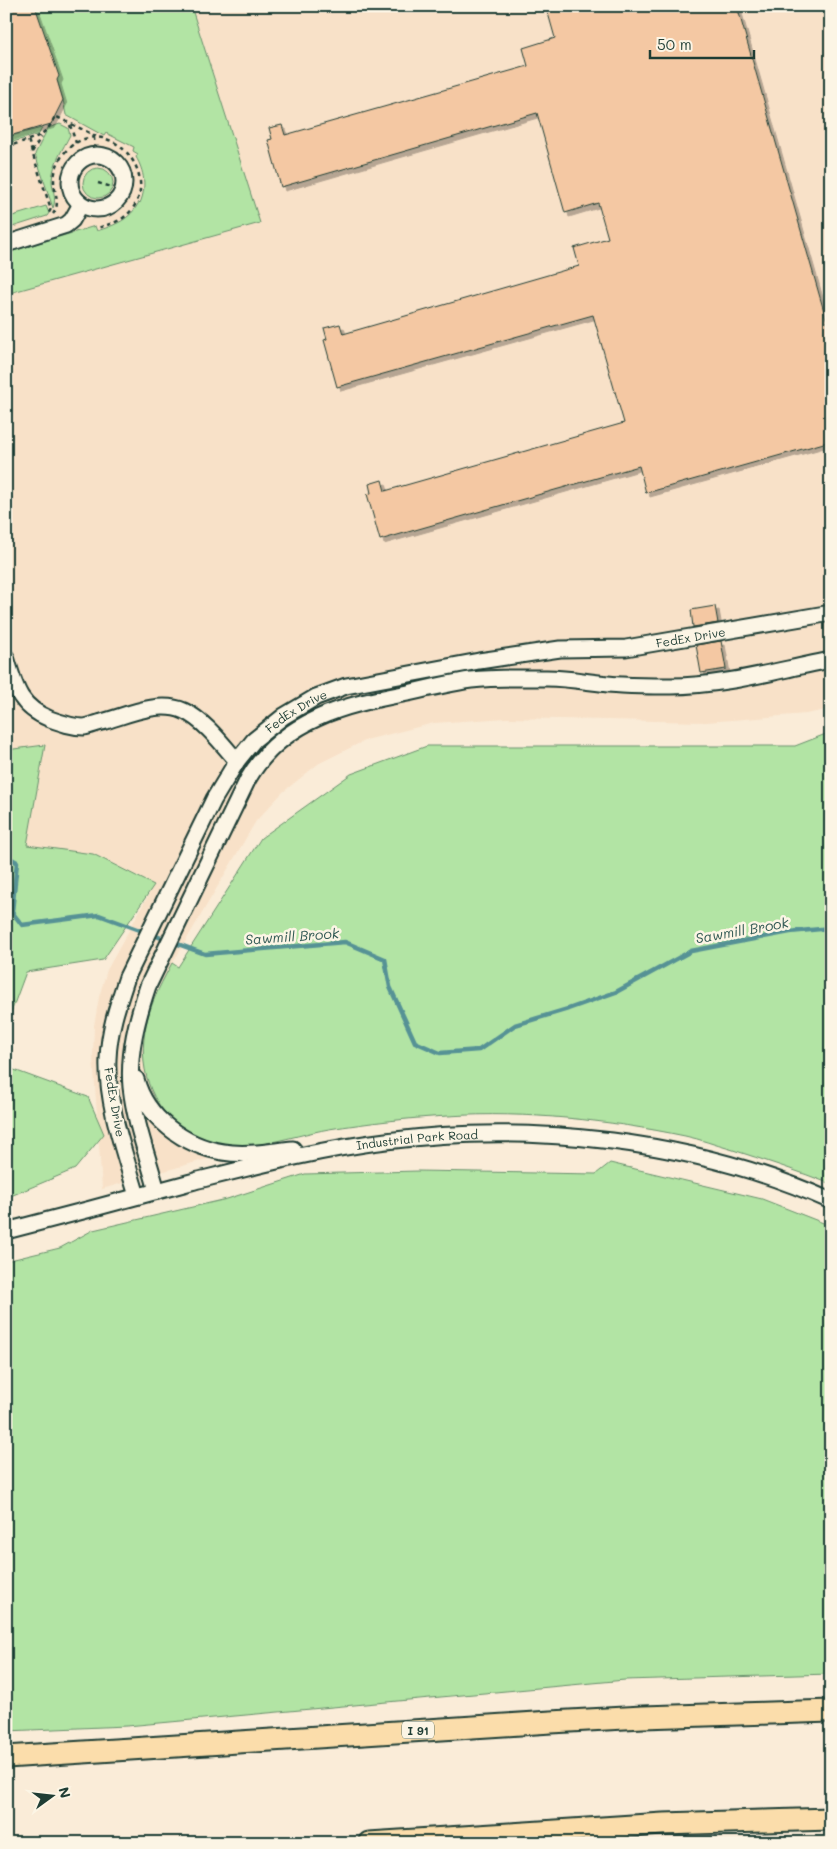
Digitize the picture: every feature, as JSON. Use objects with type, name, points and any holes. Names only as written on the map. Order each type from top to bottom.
[{"type":"highway","name":"I 91","points":[[6,1757],[625,1718],[831,1711]]},
{"type":"highway","points":[[369,1843],[663,1824],[831,1819]]},
{"type":"street","points":[[95,156],[106,157],[119,168],[123,177],[122,190],[115,202],[107,207],[89,208],[81,204],[71,191],[71,174],[81,160],[95,156]]},
{"type":"street","points":[[6,244],[66,225],[72,220],[81,204]]},
{"type":"street","name":"FedEx Drive","points":[[137,1196],[116,1119],[110,1086],[108,1060],[117,1005],[127,977],[214,799],[237,761],[254,740],[284,716],[316,697],[346,686],[488,659],[560,649],[626,648],[831,613]]},
{"type":"street","points":[[6,657],[16,690],[23,701],[44,716],[64,724],[85,727],[145,710],[166,707],[176,709],[185,712],[211,731],[237,761]]},
{"type":"street","name":"FedEx Drive","points":[[157,1191],[136,1114],[131,1086],[131,1060],[139,1012],[148,986],[177,925],[234,806],[256,766],[267,753],[296,730],[314,719],[337,709],[361,702],[472,680],[548,678],[622,685],[672,686],[706,684],[831,660]]},
{"type":"street","points":[[131,1060],[137,1083],[145,1101],[156,1116],[185,1139],[201,1146],[223,1152],[246,1153],[386,1141]]},
{"type":"street","name":"Industrial Park Road","points":[[6,1231],[264,1163],[324,1150],[386,1141],[449,1135],[509,1134],[637,1145],[699,1157],[743,1170],[831,1201]]},
{"type":"path","points":[[32,152],[41,136],[52,124],[55,116],[95,137],[112,141],[128,152],[138,170],[141,188],[139,196],[131,210],[123,218],[98,228]]},
{"type":"path","points":[[52,124],[63,120]]},
{"type":"path","points":[[69,123],[76,143]]},
{"type":"path","points":[[6,147],[41,136]]},
{"type":"path","points":[[39,219],[55,211],[58,204],[54,179],[64,153],[76,143],[95,137]]},
{"type":"path","points":[[95,137],[95,156]]},
{"type":"path","points":[[28,140],[51,209],[47,216]]},
{"type":"path","points":[[98,183],[122,190]]},
{"type":"shaded area","points":[[6,6],[831,6],[831,709],[806,714],[706,722],[507,718],[434,723],[366,740],[318,764],[283,792],[256,821],[157,990],[219,1144],[252,1146],[102,1189],[93,1056],[94,1026],[99,997],[107,970],[154,885],[93,854],[27,845],[45,745],[6,750]]},
{"type":"green space","points":[[35,6],[191,6],[260,223],[6,294],[6,253],[95,226],[97,231],[116,224],[127,218],[140,203],[144,185],[143,173],[136,157],[138,154],[133,151],[134,147],[106,133],[104,136],[66,115]]},
{"type":"green space","points":[[60,124],[68,128],[70,135],[54,168],[52,183],[55,201],[53,208],[35,154],[48,128]]},
{"type":"green space","points":[[42,128],[39,134],[6,144],[6,137]]},
{"type":"green space","points":[[98,168],[109,172],[113,183],[109,194],[98,198],[87,194],[83,183],[87,172]]},
{"type":"green space","points":[[46,206],[49,213],[47,216],[6,229],[6,218]]},
{"type":"green space","points":[[831,732],[831,1184],[768,1161],[691,1137],[627,1125],[537,1116],[478,1115],[418,1118],[329,1129],[264,1144],[247,1146],[214,1145],[199,1140],[185,1131],[167,1115],[158,1103],[146,1076],[143,1047],[148,1017],[158,989],[172,963],[178,967],[261,838],[351,774],[427,746],[795,746]]},
{"type":"green space","points":[[45,745],[27,845],[93,854],[154,885],[103,960],[26,972],[6,1026],[6,750]]},
{"type":"green space","points":[[6,1067],[88,1097],[104,1134],[75,1169],[6,1198]]},
{"type":"green space","points":[[610,1163],[762,1199],[831,1226],[831,1674],[625,1680],[127,1726],[6,1731],[6,1261],[60,1248],[93,1230],[227,1199],[305,1174],[418,1171],[596,1174]]},
{"type":"building","points":[[6,6],[35,6],[59,76],[57,80],[63,100],[51,124],[6,137]]},
{"type":"building","points":[[546,6],[737,6],[831,336],[831,441],[646,493],[639,466],[380,540],[367,494],[371,493],[369,484],[382,480],[385,491],[624,423],[593,315],[337,387],[324,340],[327,339],[324,328],[340,324],[343,334],[579,266],[574,248],[608,238],[598,203],[565,213],[537,113],[281,187],[268,140],[272,139],[269,128],[282,125],[285,135],[528,66],[523,48],[555,38]]},
{"type":"building","points":[[715,606],[718,623],[693,627],[691,610]]},
{"type":"building","points":[[721,641],[726,669],[701,673],[696,645]]},
{"type":"waterway","name":"Sawmill Brook","points":[[6,856],[17,862],[12,912],[22,925],[99,915],[205,954],[345,942],[385,959],[390,987],[415,1042],[440,1053],[479,1050],[515,1025],[616,992],[691,951],[790,932],[831,928]]}]
